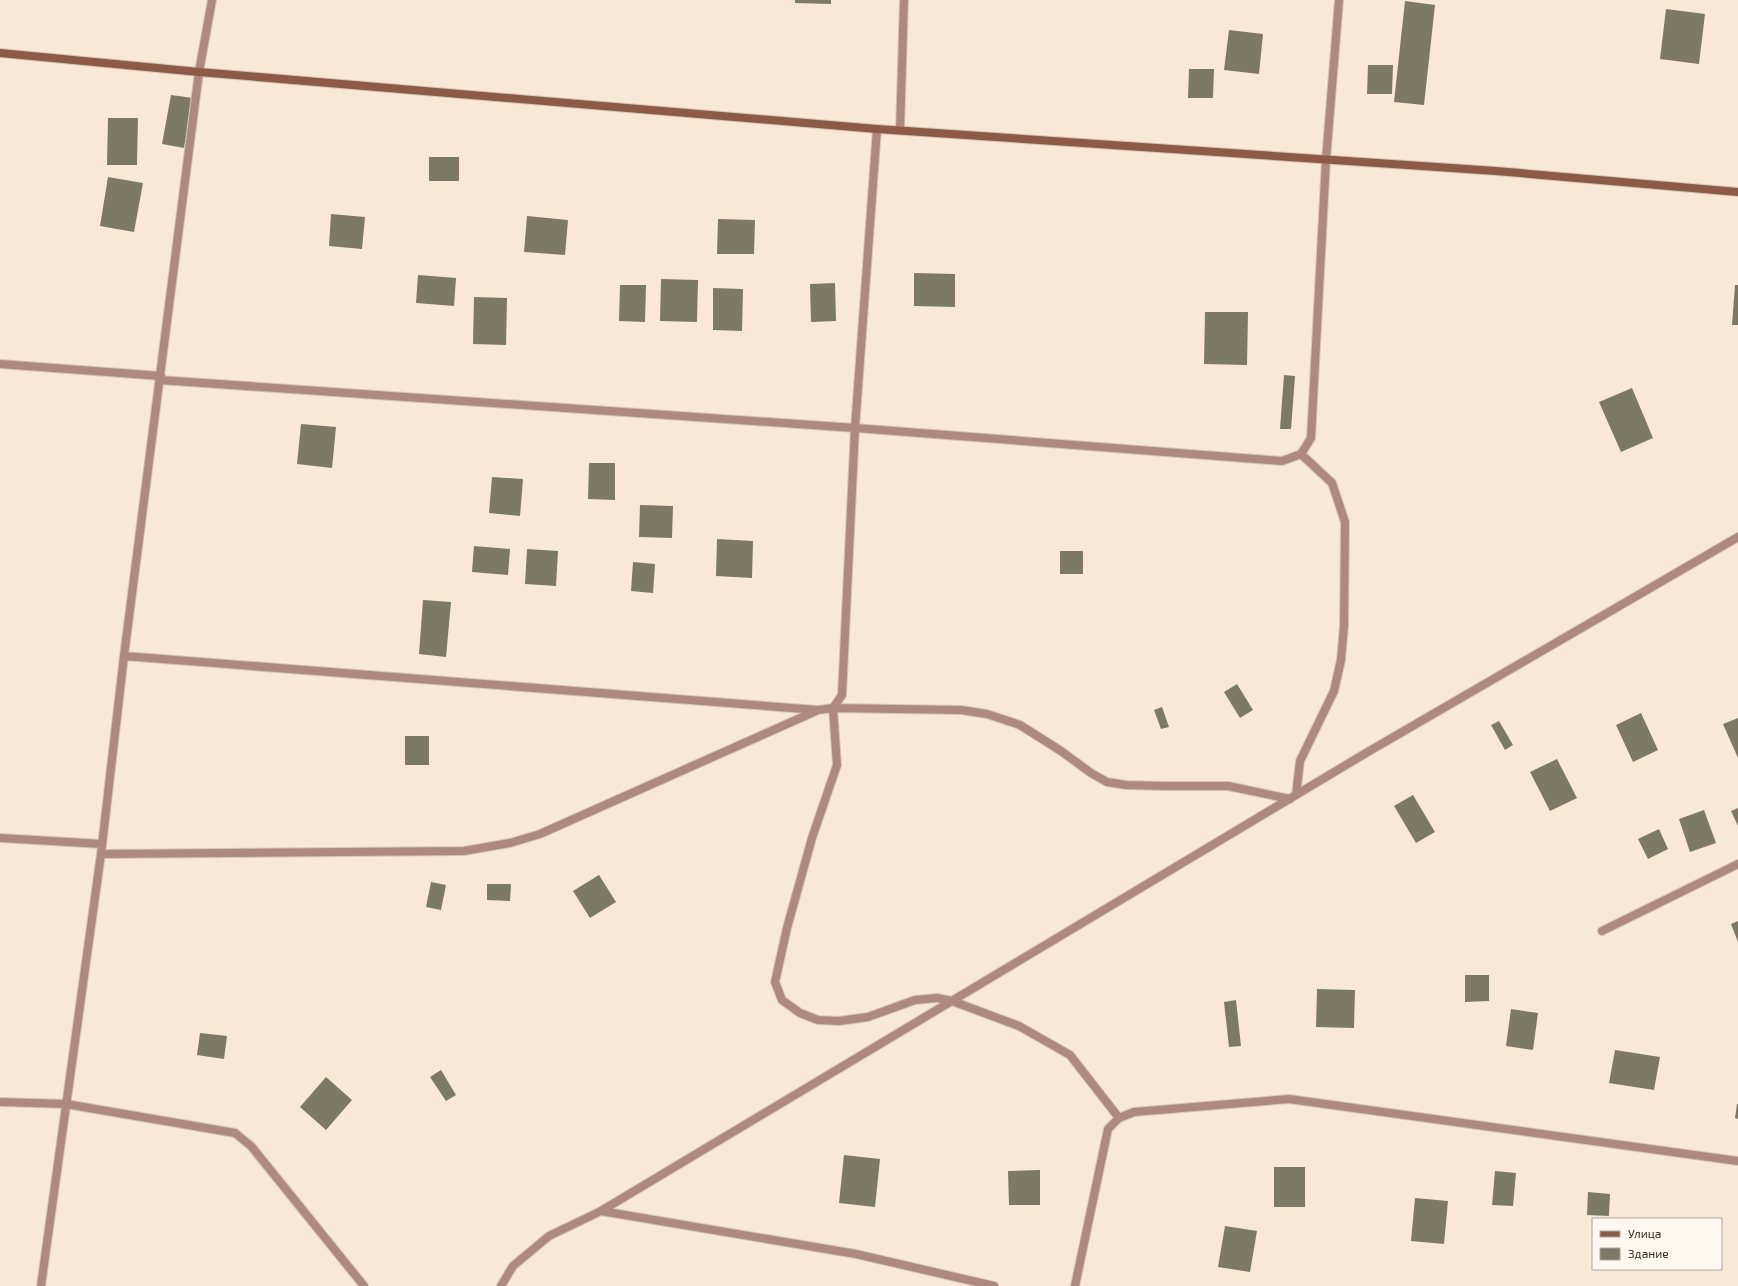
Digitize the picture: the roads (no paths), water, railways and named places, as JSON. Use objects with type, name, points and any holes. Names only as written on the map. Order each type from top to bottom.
[{"type":"street","points":[[41,1286],[101,854],[124,656],[200,72],[212,0]]},
{"type":"street","points":[[900,130],[904,0]]},
{"type":"street","points":[[0,364],[161,378],[855,428],[1282,461],[1301,454],[1311,438],[1326,160],[1339,0]]},
{"type":"street","points":[[0,53],[200,72],[877,129],[1496,171],[1738,192]]},
{"type":"street","points":[[877,129],[855,428],[842,695],[833,708],[836,765],[812,838],[786,928],[775,982],[782,1000],[800,1013],[818,1020],[839,1021],[868,1017],[915,1000],[937,998],[952,1001],[1019,1026],[1070,1055],[1118,1118]]},
{"type":"street","points":[[1293,797],[1300,761],[1334,691],[1341,660],[1344,626],[1345,522],[1332,484],[1301,454]]},
{"type":"street","points":[[501,1286],[513,1266],[549,1236],[601,1211],[1293,797],[1738,537]]},
{"type":"street","points":[[124,656],[818,710],[866,707],[961,710],[987,714],[1020,725],[1061,750],[1090,773],[1107,782],[1126,785],[1228,786],[1293,797]]},
{"type":"street","points":[[101,854],[464,851],[510,843],[540,834],[818,710]]},
{"type":"street","points":[[0,838],[102,844]]},
{"type":"street","points":[[1602,931],[1738,864]]},
{"type":"street","points":[[1075,1286],[1108,1129],[1118,1118],[1134,1112],[1289,1099],[1738,1161]]},
{"type":"street","points":[[0,1102],[66,1104],[235,1133],[251,1146],[364,1286]]},
{"type":"street","points":[[601,1211],[856,1254],[994,1286]]}]
